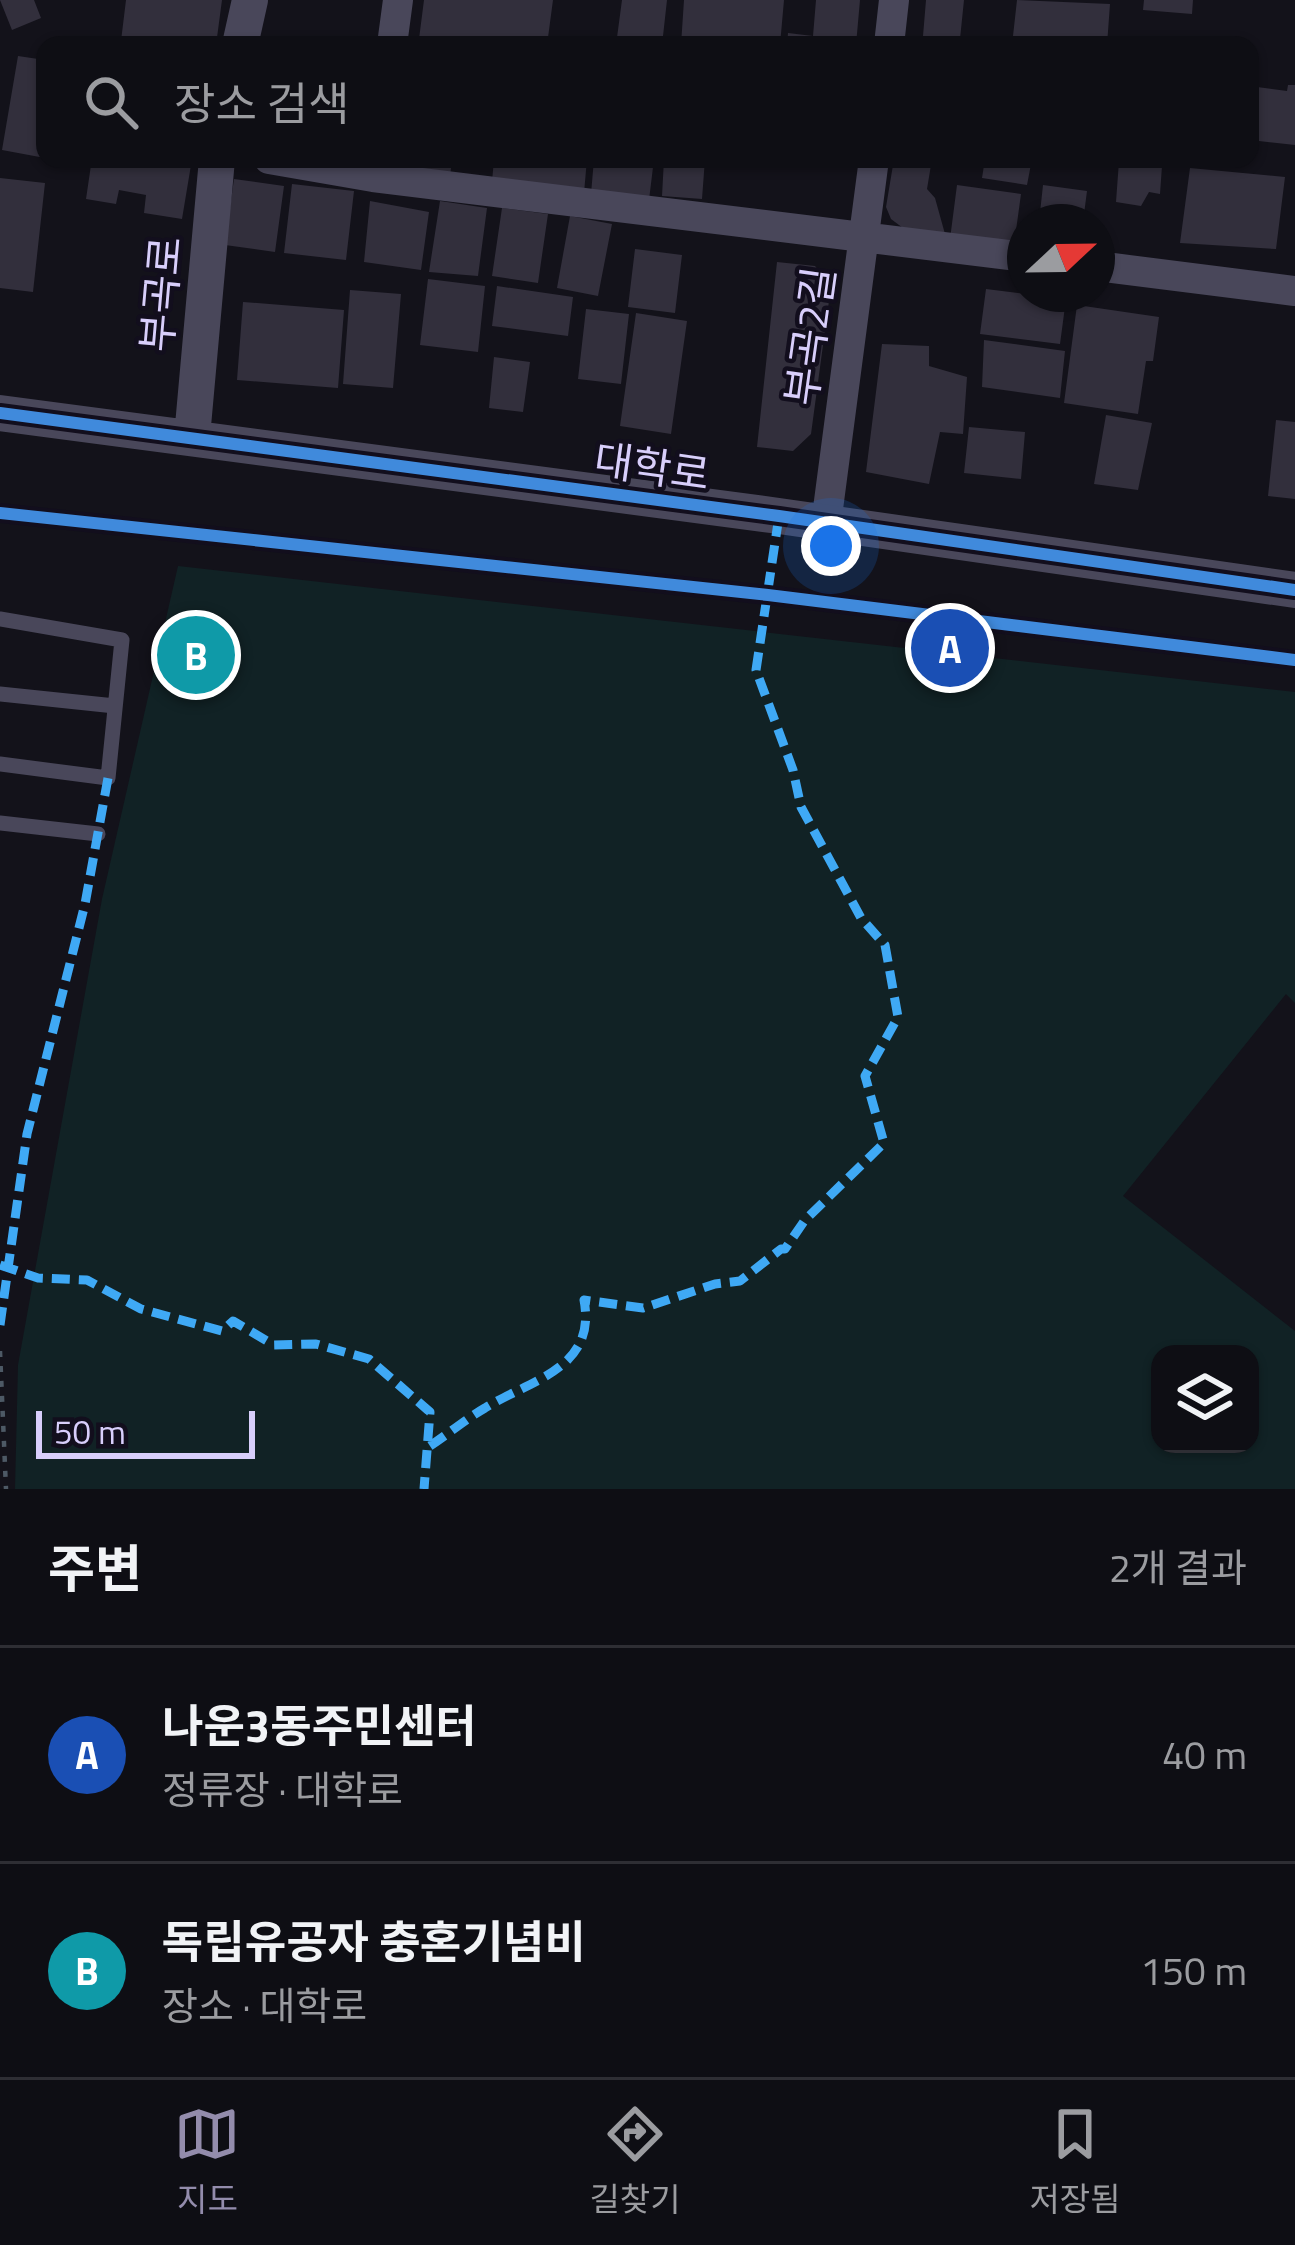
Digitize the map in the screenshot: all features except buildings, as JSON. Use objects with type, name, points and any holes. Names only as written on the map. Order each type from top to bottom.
[{"type":"street","points":[[242,36],[250,0]]},
{"type":"street","points":[[393,36],[398,0]]},
{"type":"street","points":[[890,36],[894,0]]},
{"type":"street","name":"부곡로","points":[[192,437],[216,168]]},
{"type":"street","points":[[375,168],[1007,255]]},
{"type":"street","name":"부곡2길","points":[[826,524],[873,168]]},
{"type":"street","points":[[1115,268],[1295,291]]},
{"type":"street","name":"대학로","points":[[0,413],[1295,590]]},
{"type":"lane","points":[[0,619],[122,640],[108,778],[0,764]]},
{"type":"lane","points":[[0,694],[116,706]]},
{"type":"lane","points":[[0,823],[98,834]]},
{"type":"path","points":[[0,1351],[7,1489]]},
{"type":"shaded area","points":[[178,566],[1295,692],[1295,1003],[1286,994],[1123,1196],[1295,1331],[1295,1489],[15,1489],[18,1365],[102,899]]},
{"type":"marked path","points":[[430,1446],[570,1357],[585,1323],[584,1300],[643,1308],[715,1284],[740,1281],[785,1249],[805,1220],[884,1143],[865,1076],[898,1017],[885,945],[861,918],[801,807],[793,770],[756,670],[779,516]]},
{"type":"marked path","points":[[0,1325],[27,1134],[85,904],[108,778]]},
{"type":"marked path","points":[[0,1265],[38,1278],[87,1280],[141,1309],[222,1331],[233,1321],[274,1345],[316,1344],[369,1359],[430,1412],[424,1489]]},
{"type":"cycle path","points":[[0,413],[1295,590]]},
{"type":"cycle path","points":[[0,513],[768,595],[1295,660]]},
{"type":"place","name":"나운3동주민센터","points":[[950,648]]},
{"type":"place","name":"독립유공자 충혼기념비","points":[[196,655]]}]
